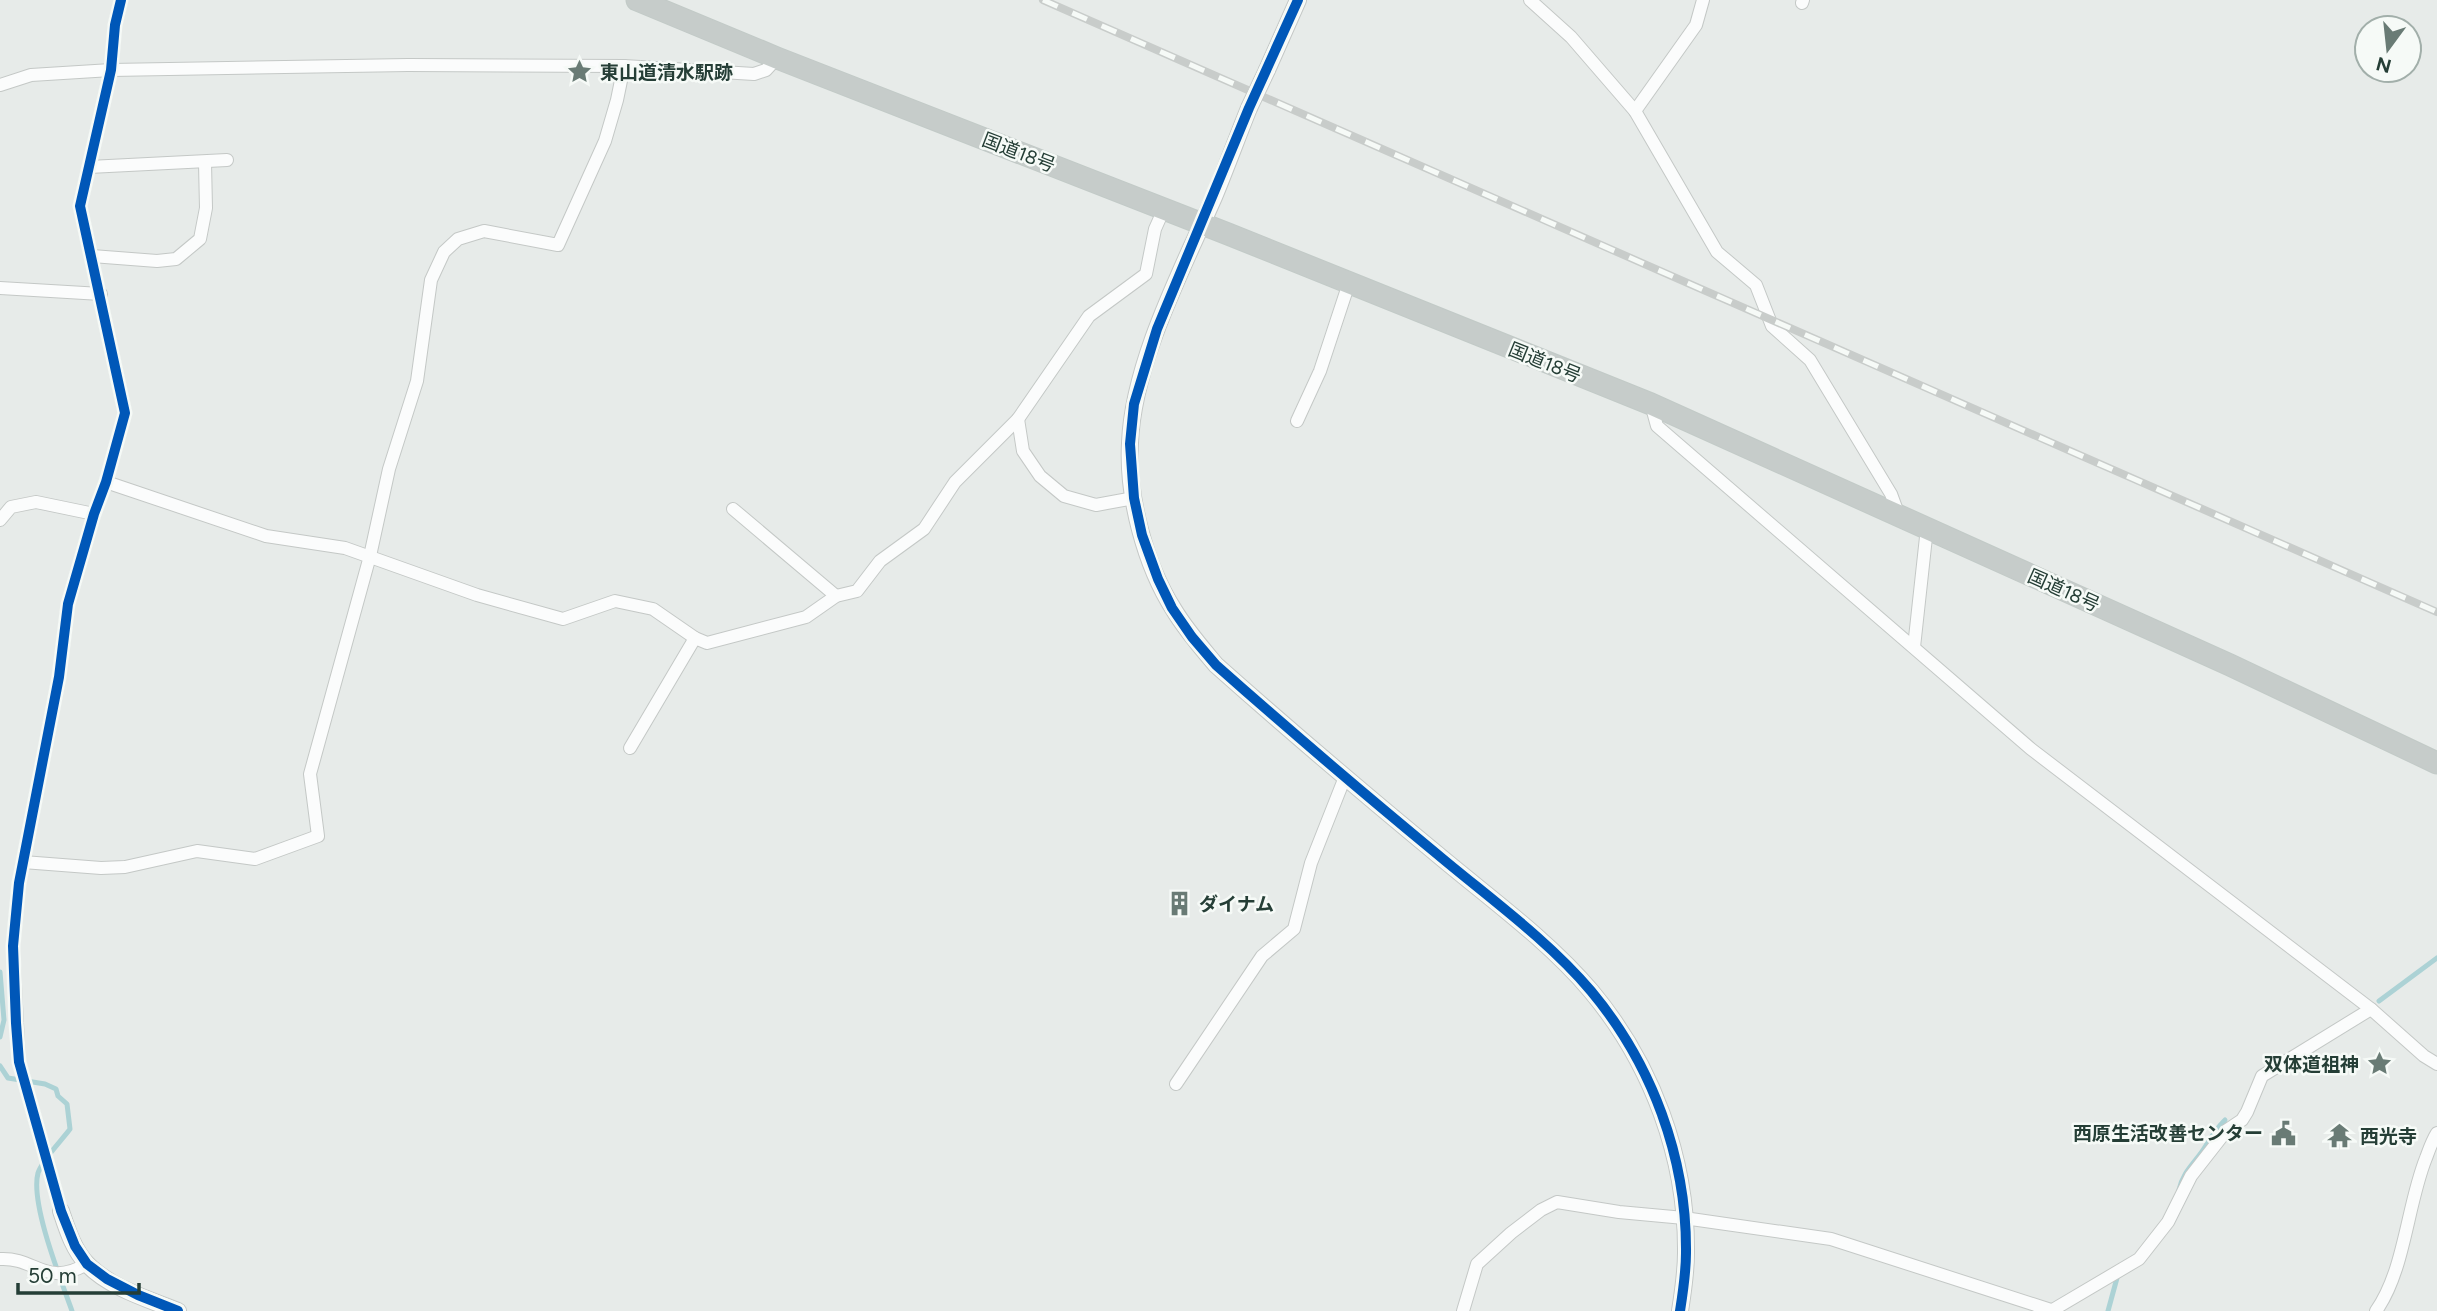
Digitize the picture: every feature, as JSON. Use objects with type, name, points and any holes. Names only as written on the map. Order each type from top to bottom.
[{"type":"highway","name":"国道18号","points":[[637,0],[776,58],[1201,223],[1651,404],[2230,665],[2437,763]]},
{"type":"street","points":[[121,0],[115,25],[111,70],[80,206],[125,413],[68,604],[59,677],[23,862],[13,946],[19,1062],[61,1210],[75,1246],[87,1264],[121,1287],[178,1311]]},
{"type":"street","points":[[1298,0],[1249,108],[1157,329],[1134,404],[1130,444],[1134,498],[1142,535],[1172,608],[1216,665],[1550,950],[1590,989],[1613,1019],[1636,1056],[1665,1121],[1679,1176],[1686,1253],[1680,1311]]},
{"type":"street","points":[[1530,0],[1571,37],[1635,111],[1717,252],[1756,285],[1772,326],[1810,359],[1891,494],[1899,516]]},
{"type":"street","points":[[1635,111],[1696,25],[1703,0]]},
{"type":"street","points":[[0,85],[31,75],[111,70],[408,65],[625,66],[754,74],[766,70],[776,58]]},
{"type":"street","points":[[23,862],[101,868],[125,867],[197,851],[254,859],[318,836],[310,774],[370,556],[389,469],[416,381],[431,280],[444,252],[458,239],[484,231],[558,245],[605,141],[625,66]]},
{"type":"street","points":[[89,167],[227,160]]},
{"type":"street","points":[[92,256],[157,261],[176,259],[200,239],[206,208],[205,163]]},
{"type":"street","points":[[106,482],[266,536],[345,548],[477,595],[563,619],[615,601],[653,609],[695,638],[707,643],[806,617],[836,596],[857,591],[880,561],[924,529],[955,482],[1018,419],[1089,316],[1146,274],[1155,229],[1164,209]]},
{"type":"street","points":[[1297,421],[1320,371],[1349,283]]},
{"type":"street","points":[[0,288],[101,294]]},
{"type":"street","points":[[1651,404],[1657,426],[2031,749],[2371,1009],[2424,1056],[2437,1064]]},
{"type":"street","points":[[1018,419],[1023,451],[1040,476],[1064,496],[1096,505],[1134,498]]},
{"type":"street","points":[[0,520],[11,507],[36,502],[94,514]]},
{"type":"street","points":[[733,509],[836,596]]},
{"type":"street","points":[[1914,647],[1927,528]]},
{"type":"street","points":[[630,748],[695,638]]},
{"type":"street","points":[[1176,1084],[1262,956],[1294,929],[1311,863],[1345,777]]},
{"type":"street","points":[[1463,1311],[1477,1264],[1511,1233],[1541,1210],[1557,1202],[1831,1239],[2052,1310],[2139,1259],[2168,1222],[2191,1176],[2227,1130],[2242,1120],[2262,1076],[2371,1009]]},
{"type":"street","points":[[2376,1311],[2382,1302],[2402,1247],[2416,1183],[2437,1133]]},
{"type":"street","points":[[0,1259],[19,1261],[42,1272],[55,1274],[69,1273],[87,1264]]},
{"type":"waterway","points":[[2379,1001],[2437,958]]},
{"type":"waterway","points":[[0,972],[4,1020],[0,1037]]},
{"type":"waterway","points":[[0,1066],[8,1078],[45,1084],[56,1089],[58,1096],[67,1104],[70,1129],[40,1168],[37,1186],[42,1222],[72,1311]]},
{"type":"waterway","points":[[2179,1190],[2186,1172],[2225,1120]]},
{"type":"waterway","points":[[2108,1311],[2117,1278]]},
{"type":"railway","points":[[1043,0],[2437,612]]},
{"type":"cycle path","points":[[121,0],[115,25],[111,70],[80,206],[125,413],[68,604],[59,677],[19,883],[13,946],[16,1023],[19,1062],[61,1211],[75,1246],[87,1264],[107,1279],[178,1311]]},
{"type":"cycle path","points":[[1298,0],[1249,108],[1157,329],[1134,404],[1130,444],[1134,498],[1142,535],[1172,608],[1216,665],[1353,784],[1537,937],[1574,972],[1613,1019],[1632,1049],[1662,1114],[1680,1182],[1685,1217],[1686,1260],[1680,1311]]},
{"type":"place","name":"東山道清水駅跡","points":[[580,72]]},
{"type":"place","name":"ダイナム","points":[[1179,904]]},
{"type":"place","name":"双体道祖神","points":[[2379,1064]]},
{"type":"place","name":"西原生活改善センター","points":[[2283,1133]]},
{"type":"place","name":"西光寺","points":[[2340,1136]]}]
